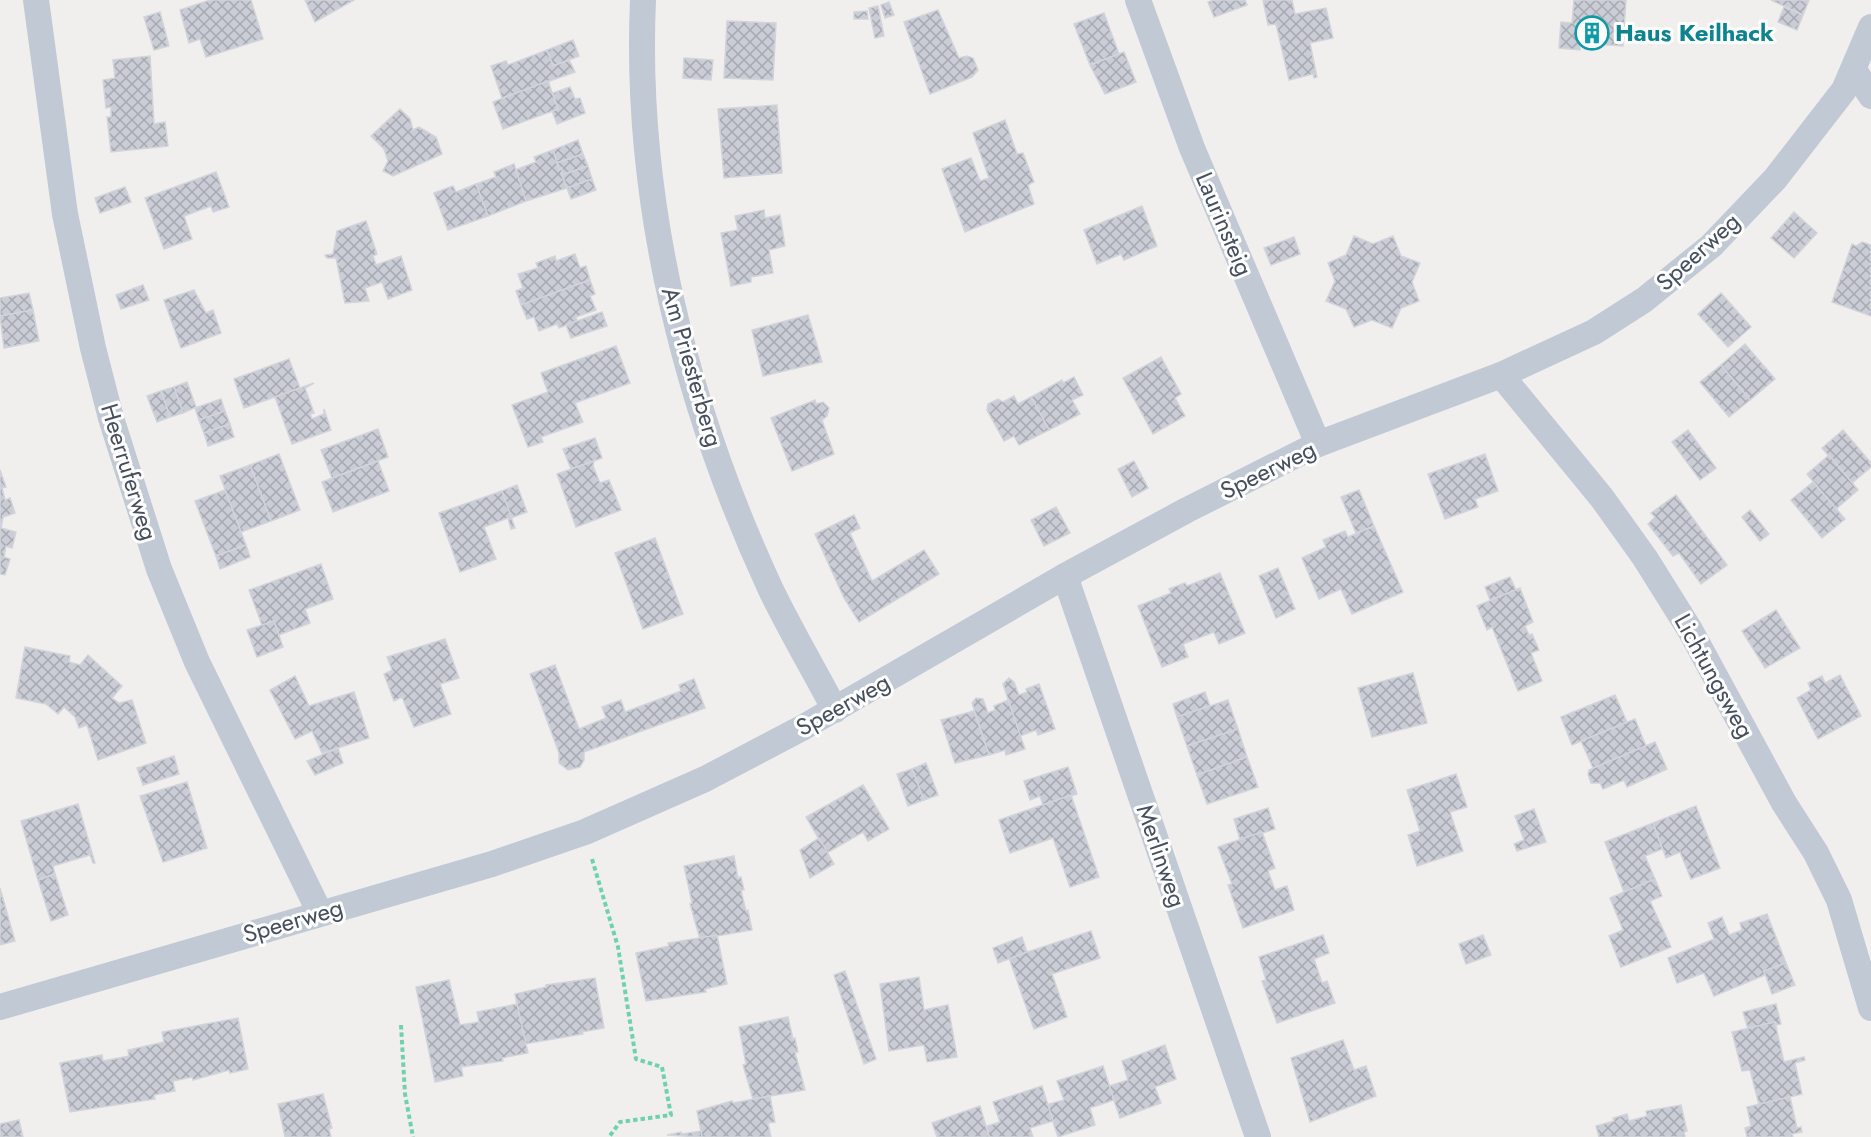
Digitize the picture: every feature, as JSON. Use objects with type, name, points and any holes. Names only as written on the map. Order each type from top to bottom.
[{"type":"street","name":"Heerruferweg","points":[[36,0],[65,214],[93,348],[111,418],[159,569],[197,662],[320,914]]},
{"type":"street","name":"Am Priesterberg","points":[[643,0],[642,33],[647,131],[656,217],[671,305],[724,476],[771,590],[835,710]]},
{"type":"street","name":"Laurinsteig","points":[[1138,0],[1192,148],[1318,444]]},
{"type":"street","name":"Speerweg","points":[[0,1007],[492,864],[585,832],[705,779],[835,710],[1065,576],[1187,510],[1318,444],[1501,375],[1594,332],[1644,300],[1711,246],[1775,180],[1839,97],[1854,70],[1871,27]]},
{"type":"street","points":[[1854,70],[1871,96]]},
{"type":"street","name":"Lichtungsweg","points":[[1501,375],[1602,498],[1645,558],[1690,630],[1784,803],[1816,853],[1830,881],[1842,911],[1871,1008]]},
{"type":"street","name":"Merlinweg","points":[[1065,576],[1258,1137]]},
{"type":"path","points":[[585,832],[605,910],[618,947],[636,1059],[662,1067],[671,1115],[620,1122],[609,1137]]},
{"type":"path","points":[[401,1025],[405,1094],[413,1137]]},
{"type":"building","points":[[210,0],[251,0],[263,39],[206,57],[200,39],[189,43],[180,10]]},
{"type":"building","points":[[305,0],[354,0],[315,22]]},
{"type":"building","points":[[1245,0],[1247,5],[1214,17],[1208,2]]},
{"type":"building","points":[[1263,0],[1292,0],[1295,14],[1326,8],[1333,38],[1310,43],[1317,77],[1314,78],[1313,74],[1289,80],[1276,24],[1268,25]]},
{"type":"building","name":"Haus Keilhack","points":[[1574,0],[1626,0],[1623,46],[1580,43],[1580,50],[1559,48],[1561,22],[1572,23]]},
{"type":"building","points":[[1771,0],[1809,0],[1803,15]]},
{"type":"building","points":[[889,2],[894,15],[885,18],[881,5]]},
{"type":"building","points":[[878,6],[884,36],[875,38],[869,8]]},
{"type":"building","points":[[1784,7],[1803,15],[1797,30],[1778,22]]},
{"type":"building","points":[[938,10],[959,58],[967,56],[973,58],[978,70],[972,77],[930,94],[904,22]]},
{"type":"building","points":[[867,11],[868,19],[854,19],[854,12]]},
{"type":"building","points":[[160,12],[169,46],[154,50],[144,17]]},
{"type":"building","points":[[1104,13],[1119,54],[1090,65],[1074,24]]},
{"type":"building","points":[[727,21],[776,23],[773,80],[724,78]]},
{"type":"building","points":[[573,40],[579,56],[553,66],[547,50]]},
{"type":"building","points":[[547,50],[553,66],[569,60],[575,72],[502,98],[491,66],[506,61],[508,65]]},
{"type":"building","points":[[1124,52],[1136,82],[1105,94],[1090,65]]},
{"type":"building","points":[[150,56],[154,124],[165,122],[168,146],[111,152],[107,117],[111,117],[111,107],[106,108],[103,80],[115,78],[113,60]]},
{"type":"building","points":[[684,58],[713,60],[711,80],[683,78]]},
{"type":"building","points":[[548,81],[558,109],[503,129],[493,102]]},
{"type":"building","points":[[570,87],[575,99],[580,98],[585,113],[557,124],[552,111],[558,109],[553,93]]},
{"type":"building","points":[[777,105],[782,173],[724,178],[718,109]]},
{"type":"building","points":[[400,109],[410,119],[413,130],[419,127],[436,137],[442,154],[393,176],[383,171],[388,161],[384,149],[371,136]]},
{"type":"building","points":[[1005,120],[1017,154],[1023,153],[1034,182],[1028,185],[1034,204],[965,232],[942,169],[971,158],[980,181],[989,178],[973,133]]},
{"type":"building","points":[[578,140],[583,154],[557,163],[553,150]]},
{"type":"building","points":[[553,150],[559,169],[562,168],[564,172],[561,173],[567,188],[526,201],[515,170],[536,162],[534,157]]},
{"type":"building","points":[[583,154],[588,166],[562,175],[562,168],[559,169],[557,163]]},
{"type":"building","points":[[514,164],[526,201],[488,216],[476,184],[496,177],[494,172]]},
{"type":"building","points":[[588,166],[592,179],[567,188],[562,175]]},
{"type":"building","points":[[216,172],[229,207],[213,212],[211,206],[184,216],[192,239],[164,249],[145,198]]},
{"type":"building","points":[[592,179],[596,190],[571,199],[567,188]]},
{"type":"building","points":[[476,184],[488,216],[448,230],[434,193],[453,186],[456,192]]},
{"type":"building","points":[[125,187],[131,202],[100,213],[95,198]]},
{"type":"building","points":[[1142,206],[1157,246],[1124,260],[1121,254],[1097,264],[1084,230]]},
{"type":"building","points":[[764,210],[765,218],[780,215],[785,246],[769,250],[773,273],[751,277],[751,282],[731,286],[721,233],[738,230],[735,216]]},
{"type":"building","points":[[1794,212],[1817,233],[1794,258],[1771,238]]},
{"type":"building","points":[[366,221],[377,254],[373,256],[376,265],[401,256],[412,290],[388,299],[382,282],[365,288],[369,301],[345,303],[336,258],[327,258],[325,255],[333,254],[337,231]]},
{"type":"building","points":[[1354,236],[1373,244],[1393,236],[1401,256],[1420,263],[1412,282],[1419,301],[1401,308],[1392,328],[1372,320],[1354,327],[1346,309],[1326,301],[1335,281],[1328,263],[1346,255]]},
{"type":"building","points":[[1294,237],[1300,254],[1271,265],[1264,248]]},
{"type":"building","points":[[1862,242],[1871,245],[1871,316],[1832,302],[1852,244],[1856,246]]},
{"type":"building","points":[[575,254],[580,268],[586,266],[590,280],[521,305],[516,291],[523,288],[518,274],[538,268],[536,263],[555,256],[556,261]]},
{"type":"building","points":[[590,280],[595,294],[590,296],[596,310],[576,317],[577,321],[559,328],[557,324],[539,331],[534,317],[527,319],[521,305]]},
{"type":"building","points":[[143,285],[149,300],[121,309],[116,295]]},
{"type":"building","points":[[194,290],[206,313],[213,310],[221,333],[181,348],[164,300]]},
{"type":"building","points":[[29,293],[33,310],[0,316],[0,298]]},
{"type":"building","points":[[1721,293],[1751,327],[1728,347],[1698,314]]},
{"type":"building","points":[[33,310],[39,341],[4,348],[0,316]]},
{"type":"building","points":[[602,312],[607,326],[571,338],[566,325]]},
{"type":"building","points":[[808,315],[822,362],[763,376],[752,330]]},
{"type":"building","points":[[1745,344],[1775,379],[1750,400],[1721,365]]},
{"type":"building","points":[[616,346],[630,383],[575,403],[583,422],[541,437],[543,442],[528,447],[512,405],[548,392],[541,373]]},
{"type":"building","points":[[1161,357],[1181,394],[1175,398],[1185,416],[1153,434],[1123,378]]},
{"type":"building","points":[[289,359],[300,388],[244,408],[234,379]]},
{"type":"building","points":[[1721,365],[1750,400],[1729,417],[1700,382]]},
{"type":"building","points":[[1074,377],[1083,395],[1072,400],[1080,414],[1049,430],[1031,397],[1062,380],[1063,383]]},
{"type":"building","points":[[187,382],[196,407],[183,413],[174,387]]},
{"type":"building","points":[[314,383],[305,388],[314,413],[310,414],[312,419],[324,414],[324,409],[331,430],[292,444],[275,397]]},
{"type":"building","points":[[174,387],[183,413],[170,417],[161,391]]},
{"type":"building","points":[[161,391],[170,417],[157,422],[147,396]]},
{"type":"building","points":[[1014,396],[1018,404],[1031,397],[1049,430],[1019,445],[1014,436],[1004,441],[987,410],[988,404],[998,399],[1003,402]]},
{"type":"building","points":[[221,399],[225,411],[199,420],[195,408]]},
{"type":"building","points":[[815,400],[816,404],[823,402],[829,408],[827,416],[822,420],[834,454],[792,471],[771,418]]},
{"type":"building","points":[[225,411],[230,424],[204,433],[199,420]]},
{"type":"building","points":[[230,424],[234,437],[208,446],[204,433]]},
{"type":"building","points":[[378,429],[388,457],[332,478],[321,450]]},
{"type":"building","points":[[1688,430],[1716,468],[1700,480],[1672,442]]},
{"type":"building","points":[[1843,430],[1871,463],[1871,467],[1852,483],[1822,448]]},
{"type":"building","points":[[595,438],[602,458],[571,469],[563,449]]},
{"type":"building","points":[[279,454],[300,510],[271,521],[250,465]]},
{"type":"building","points":[[1485,454],[1498,491],[1475,499],[1478,507],[1445,519],[1428,474]]},
{"type":"building","points":[[1829,455],[1858,490],[1836,509],[1807,474]]},
{"type":"building","points":[[378,461],[389,491],[333,512],[322,482]]},
{"type":"building","points":[[594,461],[593,466],[600,483],[609,480],[621,510],[576,527],[557,474]]},
{"type":"building","points":[[1134,461],[1148,488],[1132,497],[1118,469]]},
{"type":"building","points":[[250,465],[271,521],[241,532],[220,476]]},
{"type":"building","points":[[0,470],[6,487],[2,488],[5,500],[10,498],[15,513],[3,517],[1,528],[16,532],[12,548],[6,546],[4,557],[10,559],[5,575],[0,574]]},
{"type":"building","points":[[1813,482],[1845,519],[1822,538],[1791,500]]},
{"type":"building","points":[[517,485],[527,512],[511,518],[502,491]]},
{"type":"building","points":[[225,490],[246,545],[216,556],[195,501]]},
{"type":"building","points":[[1359,490],[1374,526],[1356,533],[1341,497]]},
{"type":"building","points":[[502,491],[515,528],[511,529],[508,518],[484,527],[496,559],[460,572],[439,513]]},
{"type":"building","points":[[1676,495],[1727,565],[1701,584],[1679,553],[1673,556],[1648,524],[1655,517],[1651,513]]},
{"type":"building","points":[[1056,507],[1070,533],[1044,546],[1031,520]]},
{"type":"building","points":[[1750,510],[1769,534],[1760,541],[1742,517]]},
{"type":"building","points":[[854,515],[860,528],[850,533],[872,581],[924,550],[939,574],[859,622],[844,598],[815,534]]},
{"type":"building","points":[[1374,526],[1403,592],[1352,614],[1341,589],[1319,599],[1302,558],[1326,547],[1323,540],[1345,531],[1348,537]]},
{"type":"building","points":[[655,538],[683,614],[643,629],[615,553]]},
{"type":"building","points":[[246,545],[250,557],[220,569],[216,556]]},
{"type":"building","points":[[321,564],[333,599],[305,609],[310,623],[279,635],[274,621],[262,625],[249,590]]},
{"type":"building","points":[[1278,568],[1295,609],[1276,618],[1259,576]]},
{"type":"building","points":[[1220,573],[1245,633],[1219,644],[1214,632],[1183,644],[1188,657],[1162,667],[1138,606],[1171,593],[1169,589],[1185,583],[1187,586]]},
{"type":"building","points":[[1510,577],[1516,590],[1490,600],[1485,587]]},
{"type":"building","points":[[1520,588],[1533,622],[1525,626],[1529,635],[1532,634],[1539,650],[1531,653],[1542,681],[1518,691],[1492,627],[1487,630],[1477,606]]},
{"type":"building","points":[[1776,610],[1800,648],[1765,668],[1742,631]]},
{"type":"building","points":[[274,621],[283,647],[257,657],[247,630]]},
{"type":"building","points":[[445,639],[459,678],[440,684],[451,714],[414,727],[402,697],[394,701],[384,674],[392,670],[387,657]]},
{"type":"building","points":[[25,647],[70,656],[69,662],[80,665],[88,655],[122,686],[112,698],[119,703],[132,700],[146,743],[98,760],[87,725],[79,728],[75,717],[64,707],[58,714],[46,704],[16,698]]},
{"type":"building","points":[[555,665],[579,729],[606,718],[602,707],[621,700],[625,712],[681,691],[679,685],[694,679],[705,708],[584,752],[584,760],[580,767],[568,770],[559,763],[559,753],[530,674]]},
{"type":"building","points":[[1413,673],[1427,723],[1372,737],[1358,688]]},
{"type":"building","points":[[1840,675],[1861,716],[1818,739],[1797,698],[1811,690],[1808,683],[1822,676],[1825,683]]},
{"type":"building","points":[[295,676],[309,706],[354,692],[369,738],[322,753],[312,731],[295,739],[270,690]]},
{"type":"building","points":[[1009,678],[1014,682],[1019,695],[1027,692],[1026,689],[1039,684],[1055,729],[1038,735],[1036,730],[1020,736],[1003,684]]},
{"type":"building","points":[[1205,692],[1210,706],[1177,717],[1173,704]]},
{"type":"building","points":[[1615,695],[1627,722],[1572,745],[1561,717]]},
{"type":"building","points":[[976,698],[983,699],[988,713],[995,710],[994,706],[1008,700],[1025,749],[1006,755],[1005,750],[989,755],[972,703]]},
{"type":"building","points":[[1228,700],[1238,729],[1187,746],[1177,717]]},
{"type":"building","points":[[974,711],[989,755],[955,763],[941,720]]},
{"type":"building","points":[[1635,719],[1646,746],[1593,768],[1581,741]]},
{"type":"building","points":[[1238,729],[1247,757],[1197,775],[1187,746]]},
{"type":"building","points":[[1655,742],[1667,769],[1627,787],[1624,780],[1603,789],[1600,783],[1591,783],[1589,770]]},
{"type":"building","points":[[338,748],[343,763],[315,775],[307,761]]},
{"type":"building","points":[[174,756],[179,774],[143,785],[137,768]]},
{"type":"building","points":[[1247,757],[1258,787],[1207,804],[1197,775]]},
{"type":"building","points":[[926,763],[938,795],[924,800],[912,769]]},
{"type":"building","points":[[1068,767],[1077,794],[1043,805],[1040,796],[1030,800],[1024,781]]},
{"type":"building","points":[[912,769],[924,800],[908,806],[897,774]]},
{"type":"building","points":[[1456,774],[1467,807],[1450,812],[1463,851],[1417,866],[1408,835],[1420,831],[1407,790]]},
{"type":"building","points":[[187,782],[207,848],[163,862],[140,796]]},
{"type":"building","points":[[863,785],[889,829],[868,841],[863,832],[827,853],[806,817]]},
{"type":"building","points":[[1071,795],[1099,877],[1070,887],[1053,838],[1010,853],[999,820]]},
{"type":"building","points":[[78,804],[95,863],[90,855],[53,866],[55,874],[38,880],[21,821]]},
{"type":"building","points":[[1696,806],[1720,868],[1691,879],[1680,852],[1666,858],[1653,823]]},
{"type":"building","points":[[1268,808],[1275,829],[1240,840],[1234,819]]},
{"type":"building","points":[[1534,809],[1546,842],[1517,851],[1514,844],[1524,840],[1515,816]]},
{"type":"building","points":[[1653,823],[1662,849],[1645,856],[1655,879],[1624,892],[1605,842]]},
{"type":"building","points":[[1262,832],[1275,868],[1268,871],[1275,890],[1287,886],[1294,910],[1243,928],[1228,885],[1232,884],[1218,847]]},
{"type":"building","points":[[819,838],[834,864],[810,878],[800,850]]},
{"type":"building","points":[[734,856],[738,878],[741,877],[744,890],[741,890],[752,930],[700,939],[690,904],[692,903],[684,866]]},
{"type":"building","points":[[55,874],[68,915],[51,921],[38,880]]},
{"type":"building","points":[[1655,879],[1662,896],[1650,901],[1671,947],[1621,967],[1609,936],[1623,930],[1610,898]]},
{"type":"building","points":[[0,888],[15,941],[0,945]]},
{"type":"building","points":[[1767,914],[1786,963],[1764,971],[1765,975],[1714,996],[1704,973],[1677,983],[1668,958],[1714,939],[1708,923],[1722,917],[1729,935],[1742,930],[1740,923]]},
{"type":"building","points":[[1091,931],[1100,958],[1052,974],[1067,1017],[1034,1029],[1009,958]]},
{"type":"building","points":[[717,935],[727,984],[705,989],[706,992],[646,1001],[636,953],[669,946],[668,943]]},
{"type":"building","points":[[1323,935],[1329,953],[1314,959],[1322,983],[1327,981],[1335,1003],[1277,1023],[1262,981],[1266,980],[1259,957]]},
{"type":"building","points":[[1483,935],[1491,955],[1466,964],[1459,944]]},
{"type":"building","points":[[1022,937],[1027,952],[998,963],[993,948]]},
{"type":"building","points":[[1786,963],[1795,985],[1772,994],[1764,971]]},
{"type":"building","points":[[845,971],[876,1059],[864,1064],[834,975]]},
{"type":"building","points":[[919,977],[924,1010],[948,1005],[957,1057],[927,1062],[924,1045],[889,1051],[880,984]]},
{"type":"building","points":[[595,978],[604,1028],[525,1044],[515,994],[546,987],[546,985]]},
{"type":"building","points":[[449,980],[460,1025],[479,1022],[477,1012],[517,1004],[528,1053],[502,1058],[503,1061],[461,1067],[463,1076],[435,1082],[416,987]]},
{"type":"building","points":[[1776,1004],[1781,1024],[1776,1025],[1775,1022],[1748,1029],[1743,1012]]},
{"type":"building","points":[[788,1017],[793,1039],[795,1038],[798,1052],[795,1052],[805,1090],[753,1099],[743,1065],[746,1064],[739,1027]]},
{"type":"building","points":[[238,1018],[248,1069],[230,1073],[229,1070],[193,1080],[192,1077],[173,1081],[175,1091],[154,1095],[155,1099],[70,1112],[60,1063],[102,1055],[103,1061],[129,1056],[128,1050],[164,1042],[162,1032]]},
{"type":"building","points":[[1775,1022],[1784,1062],[1804,1057],[1805,1060],[1795,1063],[1802,1094],[1759,1105],[1750,1070],[1742,1071],[1732,1032]]},
{"type":"building","points":[[1343,1040],[1354,1070],[1366,1066],[1376,1096],[1310,1122],[1291,1058]]},
{"type":"building","points":[[1165,1045],[1176,1079],[1155,1087],[1161,1103],[1120,1118],[1109,1086],[1128,1080],[1122,1061]]},
{"type":"building","points":[[1103,1066],[1114,1100],[1090,1108],[1095,1125],[1058,1137],[1048,1107],[1049,1104],[1064,1100],[1057,1081]]},
{"type":"building","points":[[1042,1086],[1053,1121],[1030,1128],[1033,1137],[989,1137],[987,1126],[1000,1122],[993,1102]]},
{"type":"building","points":[[323,1094],[332,1128],[329,1129],[331,1137],[285,1137],[278,1104]]},
{"type":"building","points":[[770,1096],[775,1122],[768,1123],[771,1137],[702,1137],[697,1111],[732,1101],[733,1103]]},
{"type":"building","points":[[1790,1097],[1797,1128],[1801,1127],[1802,1132],[1792,1134],[1793,1137],[1747,1137],[1745,1128],[1751,1126],[1747,1107]]},
{"type":"building","points":[[1681,1105],[1687,1131],[1684,1132],[1685,1137],[1599,1137],[1596,1126],[1614,1121],[1613,1118],[1627,1114],[1629,1121],[1647,1116],[1646,1111]]},
{"type":"building","points":[[980,1106],[989,1137],[937,1137],[932,1123]]},
{"type":"building","points":[[19,1120],[23,1137],[0,1137],[0,1124]]},
{"type":"building","points":[[701,1131],[702,1137],[667,1135],[681,1132],[682,1134]]},
{"type":"place","name":"Haus Keilhack","points":[[1592,33]]}]
